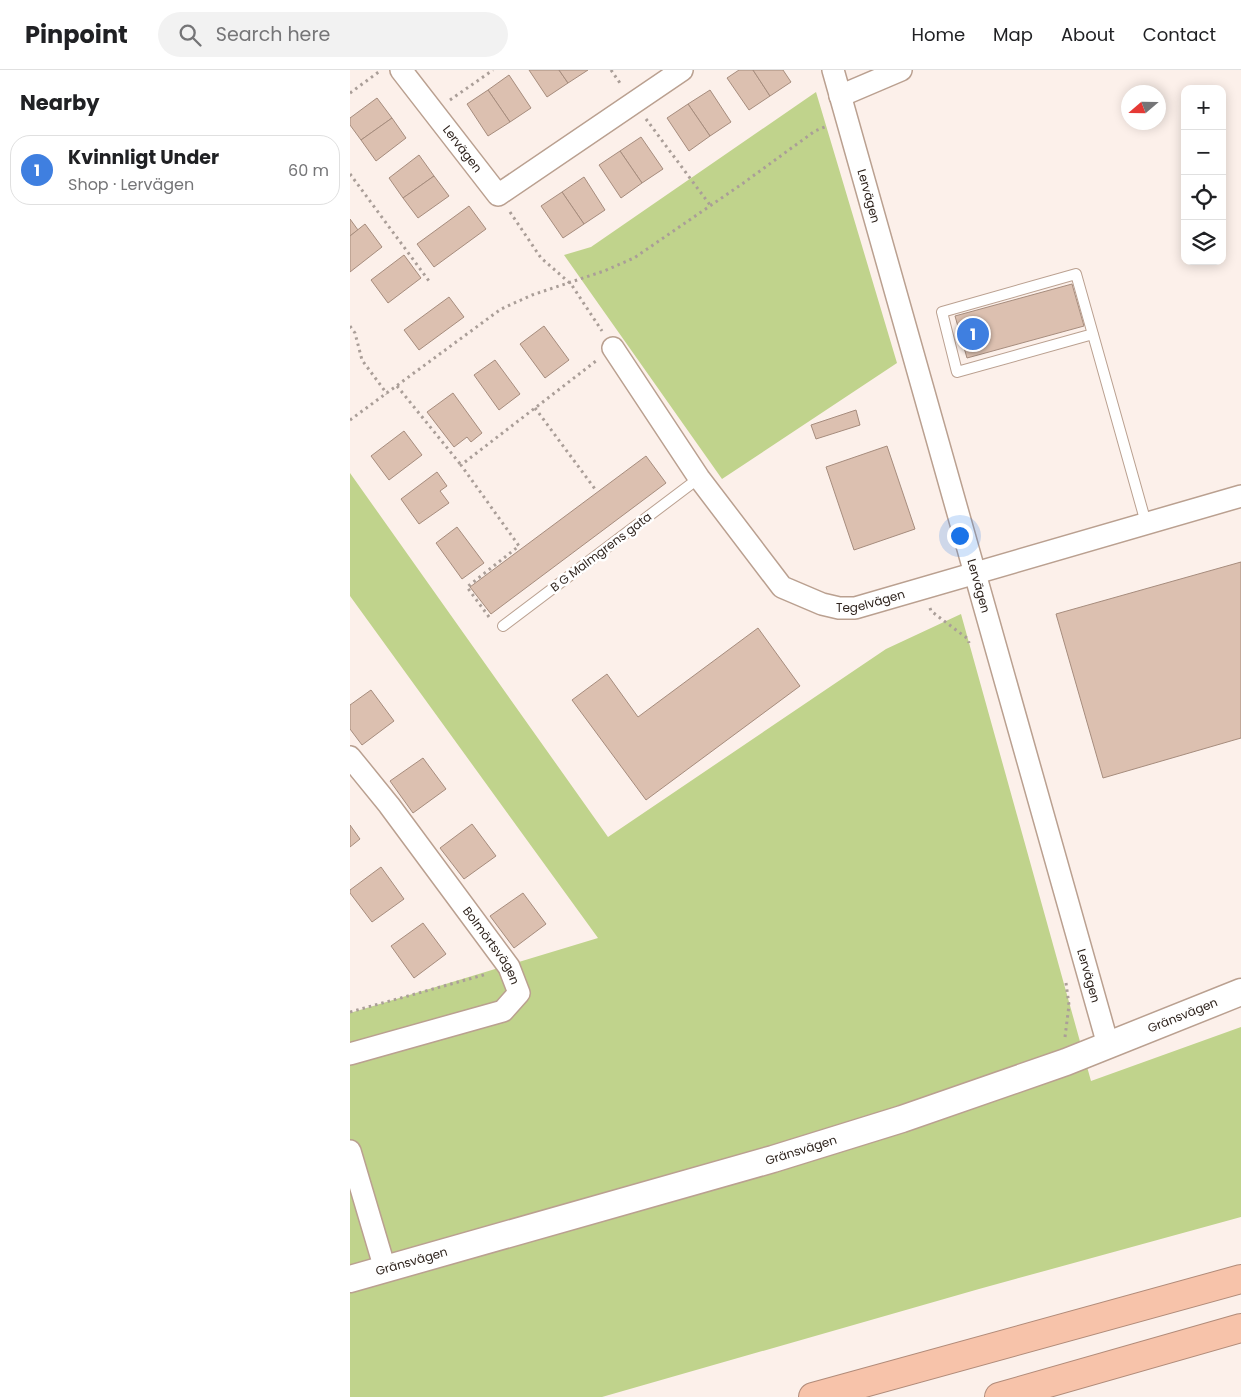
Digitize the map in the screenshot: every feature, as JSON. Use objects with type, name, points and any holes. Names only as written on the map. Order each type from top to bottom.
[{"type":"highway","points":[[813,1397],[1241,1279]]},
{"type":"highway","points":[[999,1397],[1241,1328]]},
{"type":"street","name":"Lervägen","points":[[401,70],[498,195]]},
{"type":"street","points":[[498,195],[682,70]]},
{"type":"street","name":"Lervägen","points":[[833,70],[1108,1045]]},
{"type":"street","points":[[840,96],[901,70]]},
{"type":"street","name":"Tegelvägen","points":[[613,348],[699,478],[782,587],[822,604],[839,608],[855,608],[1241,496]]},
{"type":"street","name":"Bolmörtsvägen","points":[[350,756],[389,805],[509,967],[519,993],[503,1010],[350,1054]]},
{"type":"street","name":"Gränsvägen","points":[[350,1279],[773,1159],[902,1120],[1066,1062],[1241,992]]},
{"type":"street","points":[[350,1151],[385,1270]]},
{"type":"lane","points":[[1093,334],[957,372],[942,312],[1076,274],[1093,334],[1146,523]]},
{"type":"lane","name":"B G Malmgrens gata","points":[[503,626],[699,478]]},
{"type":"path","points":[[350,93],[382,70]]},
{"type":"path","points":[[434,112],[493,70]]},
{"type":"path","points":[[611,70],[710,205]]},
{"type":"path","points":[[350,420],[501,309],[532,295],[571,284],[634,258],[815,131],[847,119]]},
{"type":"path","points":[[350,174],[429,281]]},
{"type":"path","points":[[460,465],[613,348],[571,284],[542,258],[498,195]]},
{"type":"path","points":[[350,326],[362,360],[387,394]]},
{"type":"path","points":[[398,386],[460,465],[519,546],[467,587],[491,621],[503,626]]},
{"type":"path","points":[[535,408],[595,489]]},
{"type":"path","points":[[922,588],[931,611],[968,640],[971,649]]},
{"type":"path","points":[[350,1012],[509,967]]},
{"type":"path","points":[[1065,978],[1069,1005],[1064,1043],[1066,1062]]},
{"type":"green space","points":[[816,92],[897,363],[722,479],[564,255],[591,247]]},
{"type":"green space","points":[[350,473],[608,837],[886,649],[961,614],[1091,1081],[1241,1027],[1241,1217],[979,1289],[602,1397],[350,1397],[350,1013],[598,938],[350,596]]},
{"type":"building","points":[[529,70],[559,70],[568,83],[547,97]]},
{"type":"building","points":[[559,70],[588,70],[568,83]]},
{"type":"building","points":[[739,70],[753,70],[770,96],[749,110],[727,78]]},
{"type":"building","points":[[753,70],[783,70],[791,82],[770,96]]},
{"type":"building","points":[[509,75],[531,108],[510,122],[488,90]]},
{"type":"building","points":[[488,90],[510,122],[488,136],[467,104]]},
{"type":"building","points":[[710,90],[731,122],[710,136],[688,104]]},
{"type":"building","points":[[377,98],[392,118],[361,140],[350,125],[350,118]]},
{"type":"building","points":[[688,104],[710,136],[689,151],[667,118]]},
{"type":"building","points":[[392,118],[406,138],[376,161],[361,140]]},
{"type":"building","points":[[641,137],[663,169],[642,183],[620,151]]},
{"type":"building","points":[[620,151],[642,183],[621,198],[599,165]]},
{"type":"building","points":[[419,155],[434,176],[403,198],[389,178]]},
{"type":"building","points":[[434,176],[449,196],[418,218],[403,198]]},
{"type":"building","points":[[584,177],[605,210],[584,224],[562,192]]},
{"type":"building","points":[[562,192],[584,224],[563,238],[541,206]]},
{"type":"building","points":[[469,206],[486,229],[434,267],[417,244]]},
{"type":"building","points":[[350,219],[358,230],[350,236]]},
{"type":"building","points":[[365,224],[382,247],[350,272],[350,236]]},
{"type":"building","points":[[404,255],[421,278],[388,303],[371,280]]},
{"type":"building","points":[[1072,284],[1084,326],[967,358],[955,316]]},
{"type":"building","points":[[449,297],[464,317],[419,350],[404,330]]},
{"type":"building","points":[[544,326],[569,360],[545,378],[520,344]]},
{"type":"building","points":[[495,360],[520,394],[499,410],[474,375]]},
{"type":"building","points":[[453,393],[482,433],[471,442],[467,437],[454,447],[427,412]]},
{"type":"building","points":[[856,410],[860,425],[816,439],[811,425]]},
{"type":"building","points":[[404,431],[422,455],[389,480],[371,456]]},
{"type":"building","points":[[887,446],[915,529],[854,550],[826,467]]},
{"type":"building","points":[[646,456],[666,483],[491,614],[470,587]]},
{"type":"building","points":[[437,472],[447,486],[440,491],[449,503],[419,524],[401,499]]},
{"type":"building","points":[[457,527],[484,563],[462,579],[436,543]]},
{"type":"building","points":[[1241,562],[1241,738],[1103,778],[1056,614]]},
{"type":"building","points":[[758,628],[800,686],[646,800],[572,700],[607,674],[638,717]]},
{"type":"building","points":[[371,690],[394,721],[362,745],[350,729],[350,705]]},
{"type":"building","points":[[423,758],[446,789],[413,813],[390,781]]},
{"type":"building","points":[[472,824],[496,856],[464,879],[440,848]]},
{"type":"building","points":[[350,825],[360,839],[350,847]]},
{"type":"building","points":[[381,867],[404,899],[372,922],[350,893],[350,890]]},
{"type":"building","points":[[523,893],[546,924],[514,948],[490,916]]},
{"type":"building","points":[[423,923],[446,954],[414,978],[391,946]]},
{"type":"place","name":"Kvinnligt Under","points":[[973,334]]}]
